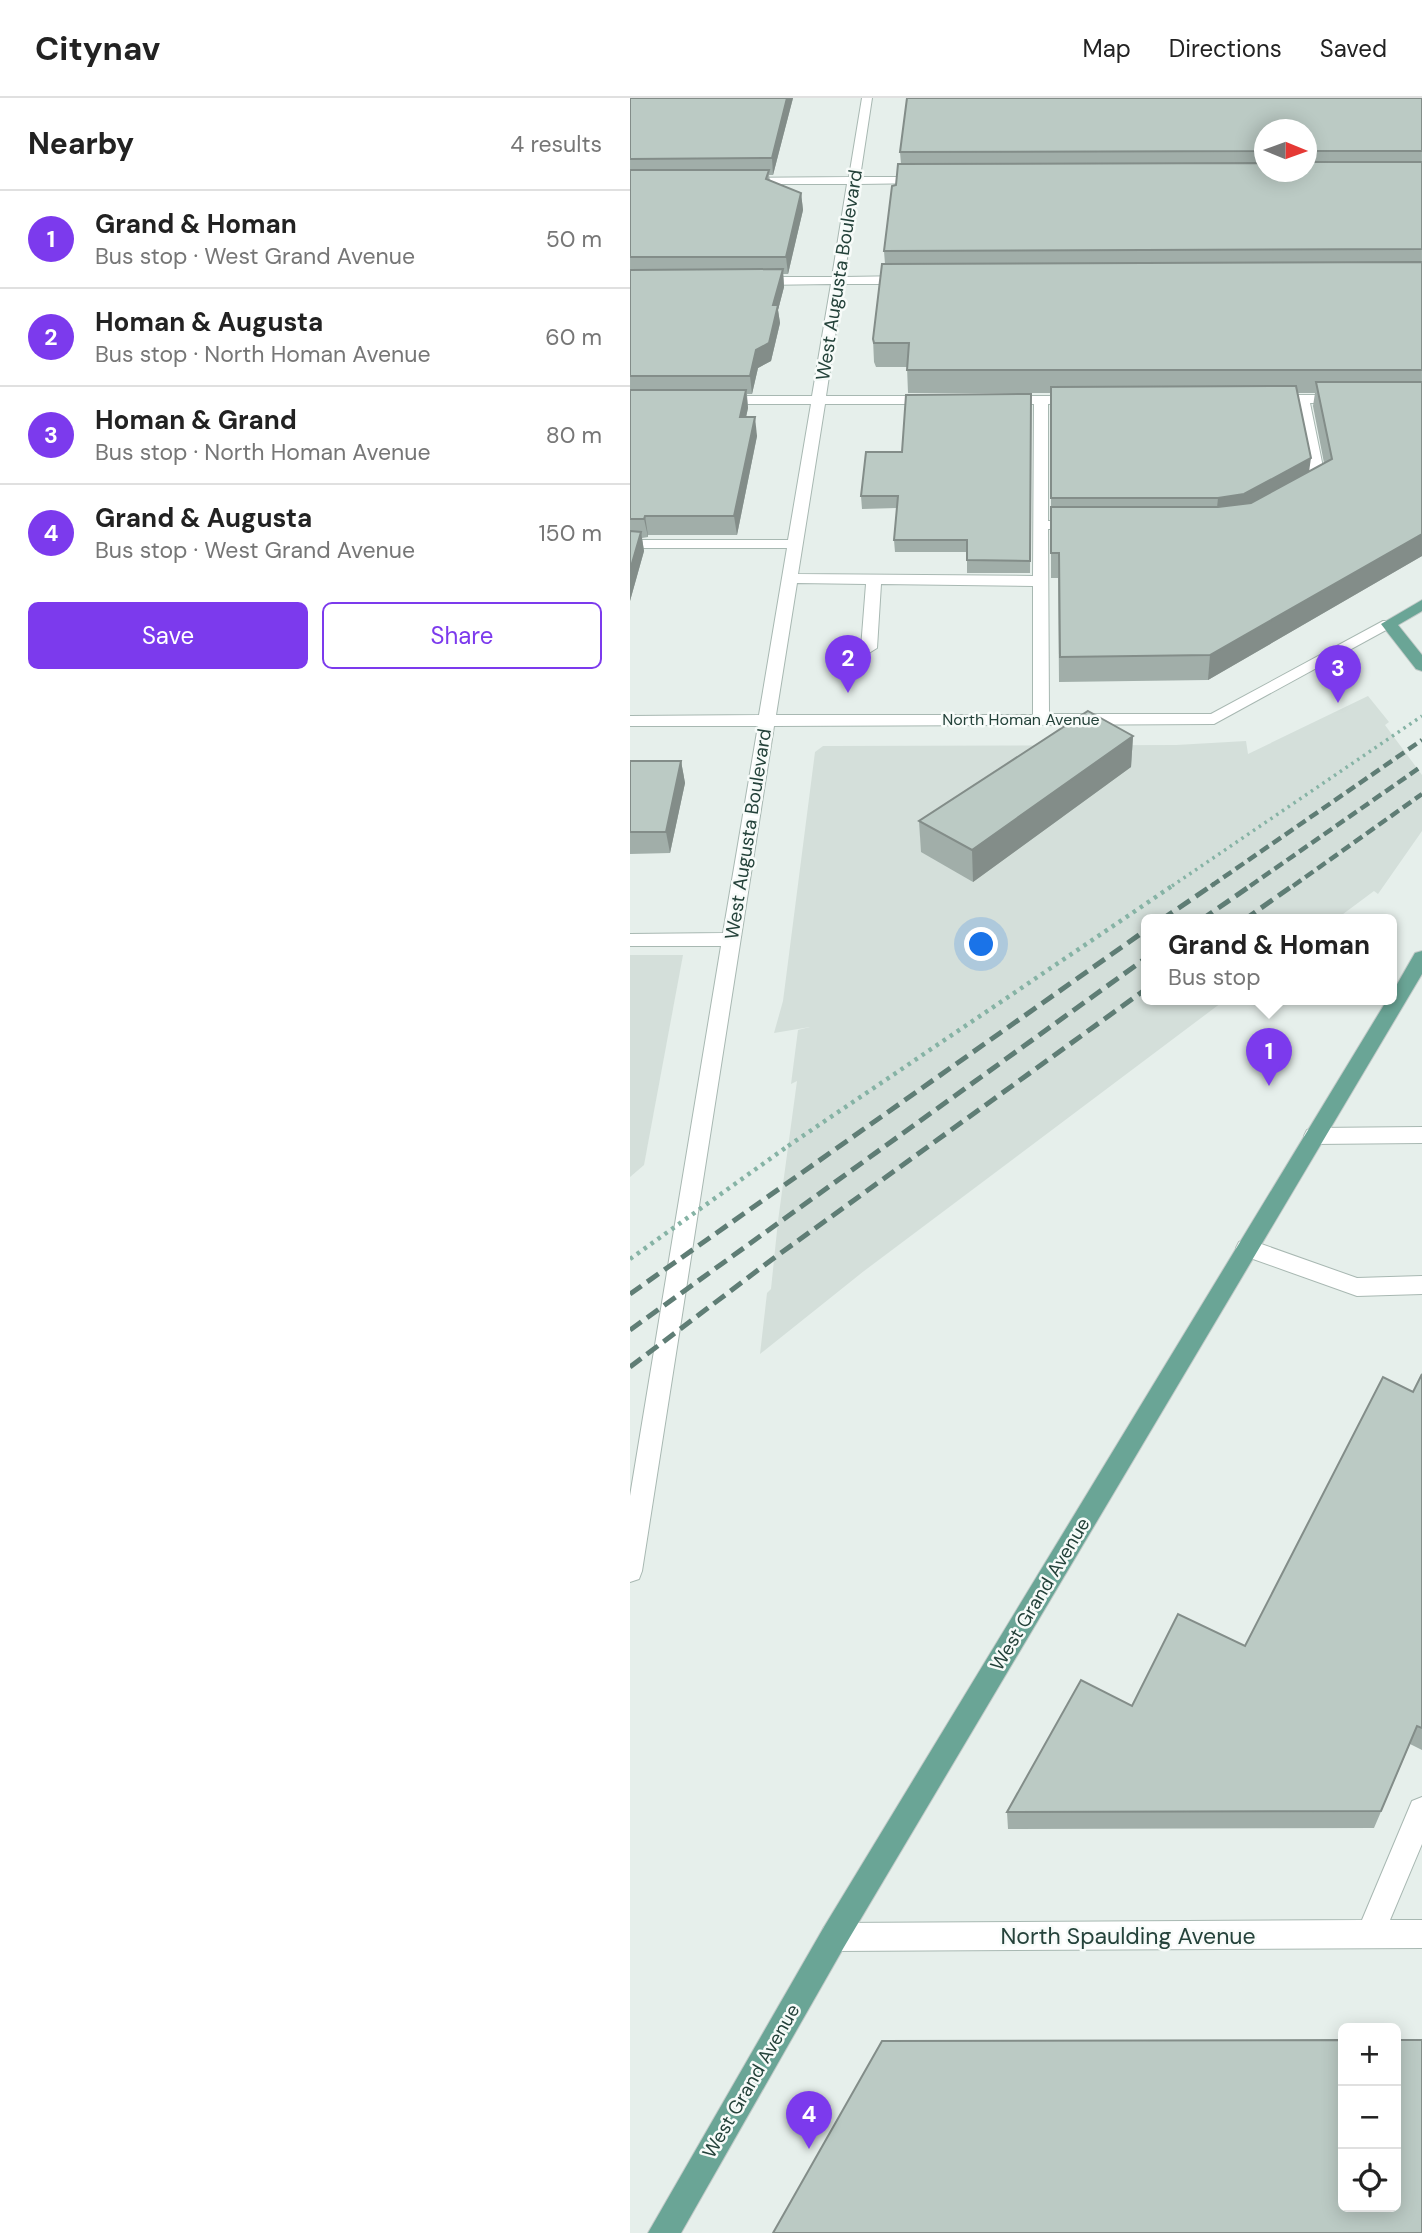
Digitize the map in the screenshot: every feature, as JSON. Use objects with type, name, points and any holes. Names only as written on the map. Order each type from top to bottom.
[{"type":"main road","points":[[1422,605],[1389,624],[1422,666]]},
{"type":"main road","name":"West Grand Avenue","points":[[1397,999],[1422,958]]},
{"type":"main road","name":"West Grand Avenue","points":[[664,2233],[834,1937],[1393,1005]]},
{"type":"street","name":"West Augusta Boulevard","points":[[630,1571],[867,98]]},
{"type":"street","points":[[723,181],[937,180]]},
{"type":"street","points":[[742,281],[924,280]]},
{"type":"street","points":[[1261,399],[1356,399]]},
{"type":"street","points":[[1295,495],[1319,482],[1302,399]]},
{"type":"street","points":[[709,400],[948,400]]},
{"type":"street","points":[[988,400],[1096,400]]},
{"type":"street","points":[[1041,400],[1041,719]]},
{"type":"street","points":[[1041,525],[1095,525]]},
{"type":"street","points":[[630,544],[795,544]]},
{"type":"street","points":[[789,579],[1041,582]]},
{"type":"street","points":[[869,648],[874,580]]},
{"type":"street","name":"North Homan Avenue","points":[[630,721],[1214,719],[1389,624]]},
{"type":"street","points":[[630,940],[731,939]]},
{"type":"street","points":[[1314,1136],[1422,1135]]},
{"type":"street","points":[[1247,1248],[1357,1287],[1422,1285]]},
{"type":"street","points":[[1370,1934],[1422,1811]]},
{"type":"street","name":"North Spaulding Avenue","points":[[834,1937],[1422,1934]]},
{"type":"path","points":[[630,1259],[788,1146],[1422,716]]},
{"type":"shaded area","points":[[1368,696],[1389,722],[1385,725],[1422,775],[1422,831],[1378,894],[1374,891],[1343,914],[1141,914],[1141,1005],[1218,1005],[864,1271],[760,1354],[767,1293],[771,1289],[797,1081],[791,1084],[798,1030],[810,1027],[774,1033],[783,1001],[815,752],[823,746],[1176,745],[1246,741],[1248,754]]},
{"type":"shaded area","points":[[630,955],[683,955],[644,1165],[630,1177]]},
{"type":"building","points":[[630,98],[787,98],[772,158],[630,159]]},
{"type":"building","points":[[907,98],[1422,98],[1422,151],[1317,151],[1317,119],[1254,119],[1254,151],[900,152]]},
{"type":"building","points":[[1317,162],[1422,162],[1422,249],[884,251],[892,186],[896,185],[898,164],[1254,163],[1254,182],[1317,182]]},
{"type":"building","points":[[630,170],[769,170],[766,179],[801,193],[786,257],[630,257]]},
{"type":"building","points":[[1422,262],[1422,370],[907,370],[909,343],[874,343],[873,339],[882,264]]},
{"type":"building","points":[[783,269],[773,305],[778,305],[769,343],[756,350],[750,376],[630,376],[630,270]]},
{"type":"building","points":[[1316,382],[1422,382],[1422,534],[1210,655],[1060,657],[1059,553],[1051,553],[1051,507],[1218,507],[1251,503],[1332,459]]},
{"type":"building","points":[[1296,386],[1311,458],[1244,494],[1218,498],[1051,498],[1051,387]]},
{"type":"building","points":[[630,390],[746,390],[740,417],[755,417],[734,516],[645,516],[644,519],[630,519]]},
{"type":"building","points":[[1031,394],[1030,561],[967,560],[967,540],[894,540],[898,496],[861,496],[866,452],[902,452],[906,395]]},
{"type":"building","points":[[630,531],[641,532],[630,570]]},
{"type":"building","points":[[1088,711],[1133,736],[972,850],[919,821]]},
{"type":"building","points":[[630,761],[681,761],[666,832],[630,832]]},
{"type":"building","points":[[1422,1374],[1422,1728],[1417,1726],[1381,1811],[1007,1812],[1081,1680],[1132,1706],[1178,1614],[1245,1646],[1383,1377],[1413,1392]]},
{"type":"building","points":[[1338,2040],[1338,2212],[1401,2212],[1401,2040],[1422,2040],[1422,2233],[773,2233],[882,2041]]},
{"type":"railway","points":[[1211,886],[1422,740]]},
{"type":"railway","points":[[1250,886],[1422,766]]},
{"type":"railway","points":[[1293,886],[1422,794]]},
{"type":"railway","points":[[1170,914],[1214,884]]},
{"type":"railway","points":[[1210,914],[1253,884]]},
{"type":"railway","points":[[1252,914],[1295,884]]},
{"type":"railway","points":[[630,1294],[1141,934]]},
{"type":"railway","points":[[630,1330],[1141,962]]},
{"type":"railway","points":[[630,1367],[774,1258],[1141,993]]},
{"type":"place","name":"Homan & Augusta","points":[[848,693]]},
{"type":"place","name":"Homan & Grand","points":[[1338,703]]},
{"type":"place","name":"Grand & Homan","points":[[1269,1086]]},
{"type":"place","name":"Grand & Augusta","points":[[809,2149]]}]
